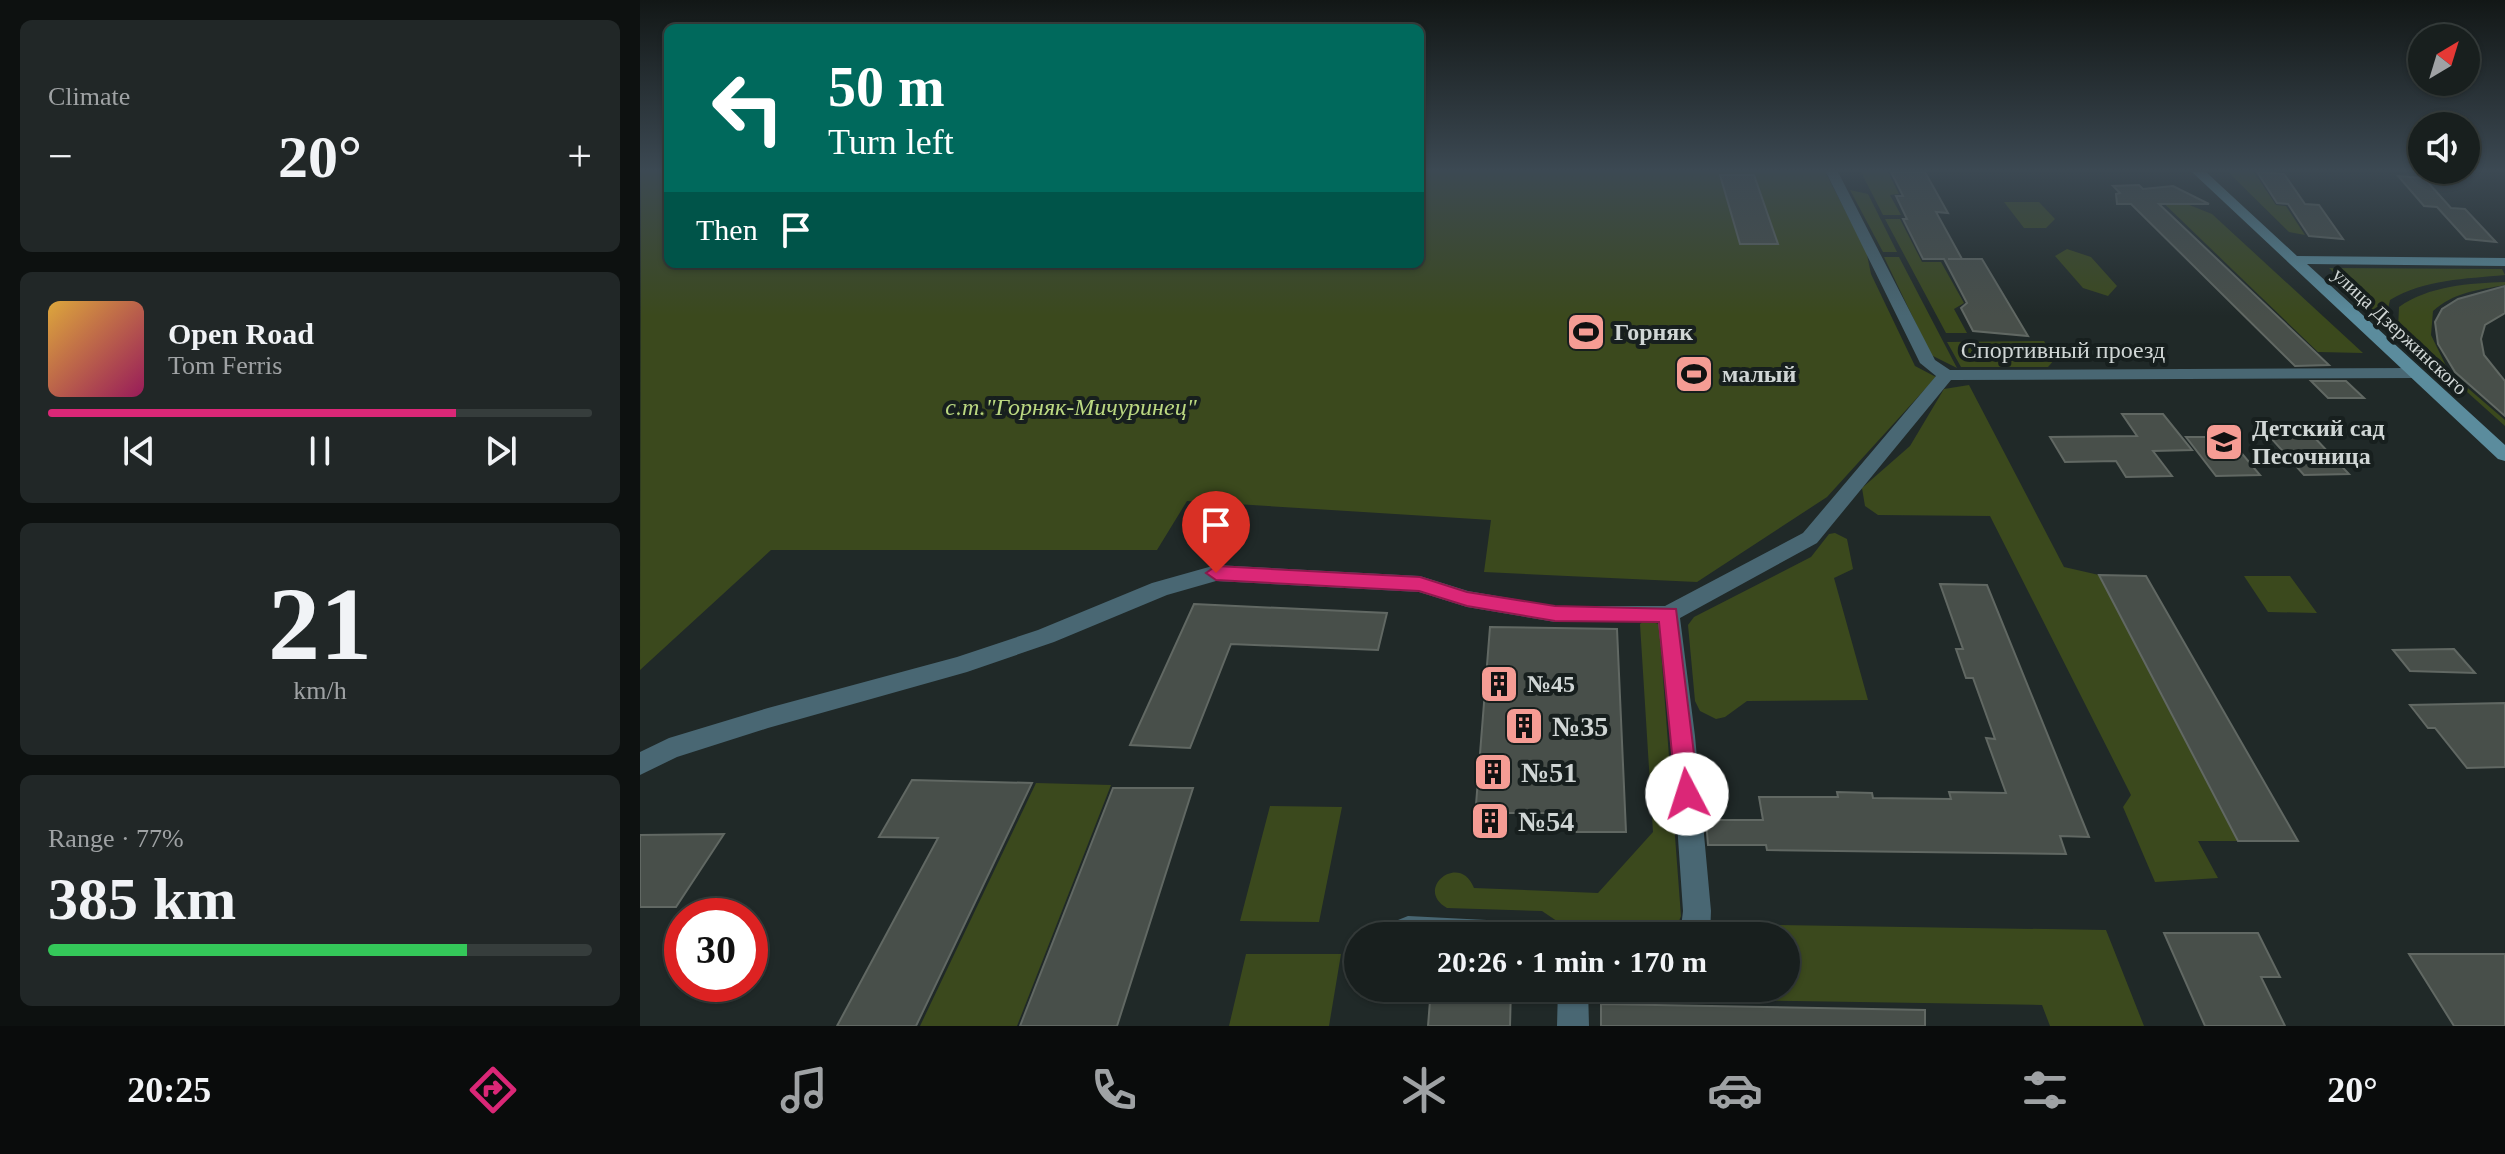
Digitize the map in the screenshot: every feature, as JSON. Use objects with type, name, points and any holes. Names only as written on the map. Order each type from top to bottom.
[{"type":"main road","name":"улица Дзержинского","points":[[2249,220],[2505,455]]},
{"type":"main road","points":[[2292,260],[2505,262]]},
{"type":"street","name":"Спортивный проезд","points":[[1856,220],[1928,363],[1946,375],[2416,373]]},
{"type":"street","points":[[640,764],[669,749],[725,731],[959,666],[1046,636],[1160,589],[1216,573],[1420,584],[1467,599],[1555,614],[1668,614],[1810,538],[1946,375]]},
{"type":"street","points":[[1668,614],[1684,751],[1696,922]]},
{"type":"street","points":[[1573,1002],[1573,1026]]},
{"type":"green space","name":"с.т.\"Горняк-Мичуринец\"","points":[[641,220],[664,220],[664,268],[1424,268],[1424,220],[1850,220],[1866,250],[1871,274],[1915,366],[1936,377],[1827,497],[1697,582],[1484,572],[1491,520],[1187,501],[1157,550],[771,550],[640,670]]},
{"type":"green space","points":[[1866,220],[1881,220],[1897,252],[1883,252]]},
{"type":"green space","points":[[1885,220],[1900,220],[1922,262],[1941,262],[1964,303],[1954,309],[1967,333],[1946,333]]},
{"type":"green space","points":[[2018,220],[2054,220],[2046,228],[2024,228]]},
{"type":"green space","points":[[2181,220],[2218,220],[2363,353],[2318,352]]},
{"type":"green space","points":[[2277,220],[2295,220],[2305,235],[2289,232]]},
{"type":"green space","points":[[2067,249],[2091,257],[2117,286],[2108,296],[2083,288],[2055,256]]},
{"type":"green space","points":[[1884,257],[1899,257],[1957,368],[1931,355]]},
{"type":"green space","points":[[2329,268],[2502,269],[2505,275],[2446,281],[2403,293],[2390,300],[2385,322]]},
{"type":"green space","points":[[2505,282],[2505,285],[2467,293],[2441,305],[2433,311],[2431,335],[2449,372],[2505,420],[2505,426],[2398,330],[2399,307],[2423,294],[2450,287]]},
{"type":"green space","points":[[2044,341],[2055,359],[2048,367],[1961,367],[1947,342]]},
{"type":"green space","points":[[1969,385],[2064,567],[2099,575],[2238,841],[2198,841],[2218,878],[2155,882],[2123,807],[2131,795],[1990,516],[1878,515],[1865,506],[1862,488],[1910,446],[1944,389]]},
{"type":"green space","points":[[1835,533],[1847,539],[1853,569],[1834,578],[1868,700],[1747,701],[1725,717],[1716,719],[1700,711],[1695,701],[1688,625],[1694,617],[1811,557],[1829,534]]},
{"type":"green space","points":[[2244,576],[2290,576],[2317,613],[2268,612]]},
{"type":"green space","points":[[1645,620],[1659,624],[1681,916],[1679,922],[1558,922],[1542,911],[1447,908],[1435,892],[1442,877],[1450,873],[1467,877],[1474,888],[1598,893],[1653,832],[1640,624]]},
{"type":"green space","points":[[1036,783],[1111,785],[1017,1026],[920,1026]]},
{"type":"green space","points":[[1270,806],[1342,807],[1319,922],[1240,921]]},
{"type":"green space","points":[[1800,925],[2106,930],[2144,1026],[2050,1026],[2042,1005],[1800,1001]]},
{"type":"green space","points":[[1246,954],[1341,954],[1329,1026],[1229,1026]]},
{"type":"building","points":[[1733,220],[1770,220],[1778,244],[1740,244]]},
{"type":"building","points":[[1903,220],[1940,220],[1962,259],[1982,259],[2028,336],[1973,331],[1961,308],[1967,303],[1944,259],[1923,259]]},
{"type":"building","points":[[2147,220],[2176,220],[2329,365],[2295,366]]},
{"type":"building","points":[[2298,220],[2330,220],[2343,239],[2309,236]]},
{"type":"building","points":[[2449,220],[2475,220],[2496,242],[2466,239]]},
{"type":"building","points":[[2505,286],[2505,313],[2485,325],[2481,339],[2484,355],[2505,381],[2505,416],[2455,372],[2438,344],[2435,322],[2442,309],[2458,299]]},
{"type":"building","points":[[2311,381],[2346,381],[2364,398],[2328,398]]},
{"type":"building","points":[[2122,414],[2163,414],[2192,450],[2153,451],[2172,476],[2126,477],[2116,461],[2065,462],[2050,437],[2137,436]]},
{"type":"building","points":[[2313,436],[2349,474],[2304,475],[2270,437]]},
{"type":"building","points":[[2186,437],[2228,437],[2260,475],[2216,476]]},
{"type":"building","points":[[2099,575],[2146,576],[2298,841],[2238,841]]},
{"type":"building","points":[[1940,584],[1987,585],[2089,837],[2060,836],[2066,854],[1767,850],[1766,845],[1708,845],[1706,820],[1763,820],[1759,797],[1838,797],[1837,792],[1872,793],[1873,798],[1951,799],[1949,792],[2006,793],[1986,738],[1995,739],[1973,678],[1966,678],[1956,649],[1963,649]]},
{"type":"building","points":[[1194,604],[1387,613],[1378,650],[1231,644],[1190,748],[1130,745]]},
{"type":"building","points":[[1490,627],[1617,629],[1626,832],[1566,832],[1566,813],[1505,813],[1504,830],[1474,830]]},
{"type":"building","points":[[2454,649],[2475,673],[2410,671],[2393,650]]},
{"type":"building","points":[[2505,703],[2505,767],[2467,768],[2435,728],[2428,728],[2410,705]]},
{"type":"building","points":[[912,780],[1032,783],[916,1026],[837,1026],[938,838],[879,837]]},
{"type":"building","points":[[1113,788],[1193,788],[1117,1026],[1020,1026]]},
{"type":"building","points":[[724,834],[682,898],[664,898],[664,907],[640,907],[640,835]]},
{"type":"building","points":[[2164,933],[2258,933],[2280,977],[2261,977],[2285,1026],[2205,1026]]},
{"type":"building","points":[[2409,954],[2505,954],[2505,1026],[2454,1026]]},
{"type":"building","points":[[1430,1002],[1511,1002],[1510,1026],[1428,1026]]},
{"type":"building","points":[[1601,1004],[1925,1010],[1925,1026],[1601,1026]]},
{"type":"place","name":"Горняк","points":[[1586,332]]},
{"type":"place","name":"малый","points":[[1694,374]]},
{"type":"place","name":"Детский сад Песочница","points":[[2224,442]]},
{"type":"place","name":"№45","points":[[1499,684]]},
{"type":"place","name":"№35","points":[[1524,726]]},
{"type":"place","name":"№51","points":[[1493,772]]},
{"type":"place","name":"№54","points":[[1490,821]]},
{"type":"route","points":[[1216,573],[1420,584],[1467,599],[1555,614],[1668,614],[1687,794]]}]
